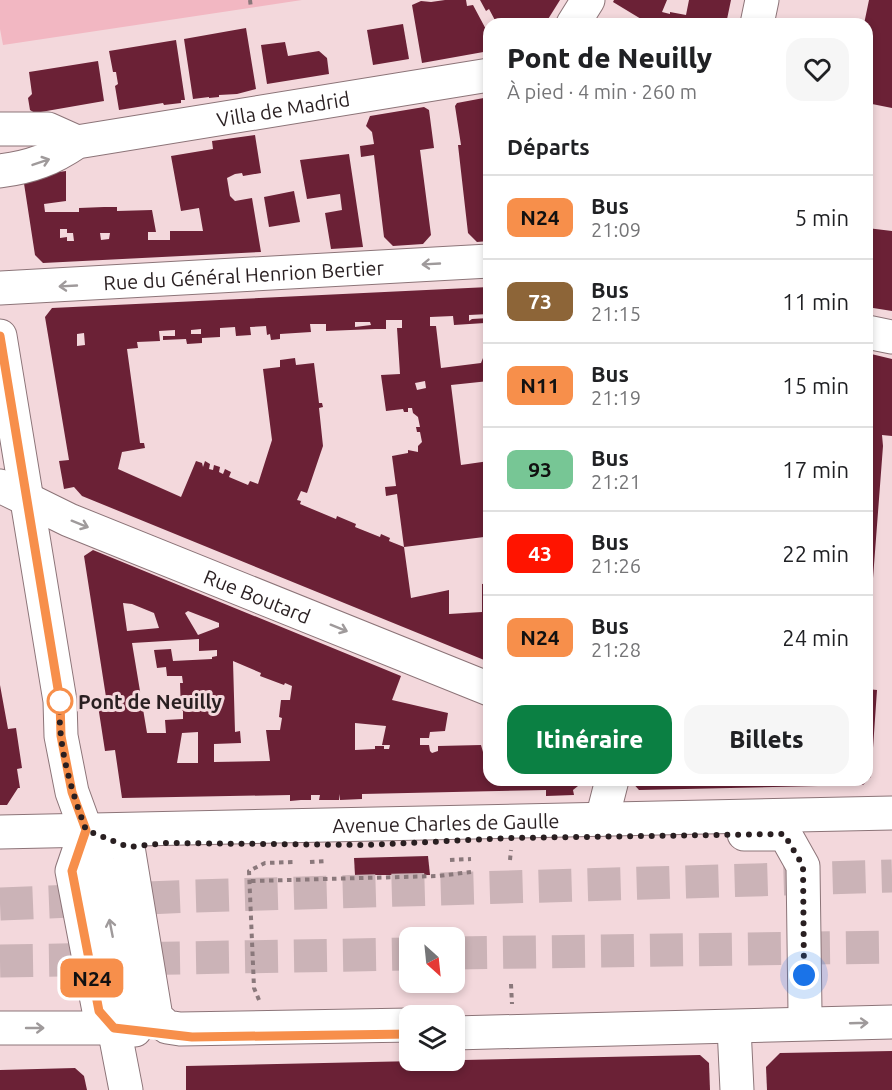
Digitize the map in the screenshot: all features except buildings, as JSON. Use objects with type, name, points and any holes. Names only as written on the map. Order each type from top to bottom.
[{"type":"street","points":[[577,18],[588,0]]},
{"type":"street","points":[[759,18],[762,0]]},
{"type":"street","name":"Villa de Madrid","points":[[0,171],[21,168],[54,157],[77,141],[483,76]]},
{"type":"street","points":[[0,129],[48,129],[77,141]]},
{"type":"street","name":"Rue du Général Henrion Bertier","points":[[0,288],[483,261]]},
{"type":"street","points":[[873,333],[892,337]]},
{"type":"street","points":[[0,336],[13,493],[60,701],[61,736]]},
{"type":"street","name":"Rue Boutard","points":[[13,493],[69,520],[483,687]]},
{"type":"street","points":[[15,565],[32,664],[47,683],[72,792],[86,830],[72,871],[99,1011],[114,1028],[126,1090]]},
{"type":"street","points":[[602,819],[610,786]]},
{"type":"street","points":[[812,1018],[803,866],[818,831],[892,814]]},
{"type":"street","name":"Avenue Charles de Gaulle","points":[[0,832],[892,814]]},
{"type":"street","points":[[86,830],[128,847],[167,843],[365,845],[512,838],[784,834],[803,866]]},
{"type":"street","points":[[128,847],[156,1017],[167,1027],[180,1029],[399,1025]]},
{"type":"street","points":[[465,1033],[734,1027],[812,1018]]},
{"type":"street","points":[[465,1024],[812,1018],[892,1022]]},
{"type":"street","points":[[734,1027],[737,1090]]},
{"type":"street","points":[[0,1028],[114,1028],[192,1037],[399,1034]]},
{"type":"path","points":[[250,0],[251,8]]},
{"type":"path","points":[[510,860],[511,850]]},
{"type":"path","points":[[450,860],[471,859]]},
{"type":"path","points":[[310,862],[327,861]]},
{"type":"path","points":[[254,988],[249,871],[265,863],[294,862]]},
{"type":"path","points":[[251,881],[438,876],[471,872]]},
{"type":"path","points":[[511,984],[512,1005]]},
{"type":"shaded area","points":[[0,0],[302,0],[3,45],[0,29]]},
{"type":"tunnel","points":[[0,904],[195,896],[892,876]]},
{"type":"tunnel","points":[[465,953],[892,947]]},
{"type":"tunnel","points":[[0,961],[399,954]]},
{"type":"bus line","name":"N24","points":[[0,336],[60,701],[61,736],[72,792],[86,830],[72,871],[99,1011],[114,1028],[192,1037],[399,1034]]},
{"type":"place","name":"Pont de Neuilly","points":[[60,701]]},
{"type":"route","points":[[60,701],[61,736],[72,792],[86,830],[128,847],[167,843],[365,845],[512,838],[784,834],[803,866],[804,975]]}]
